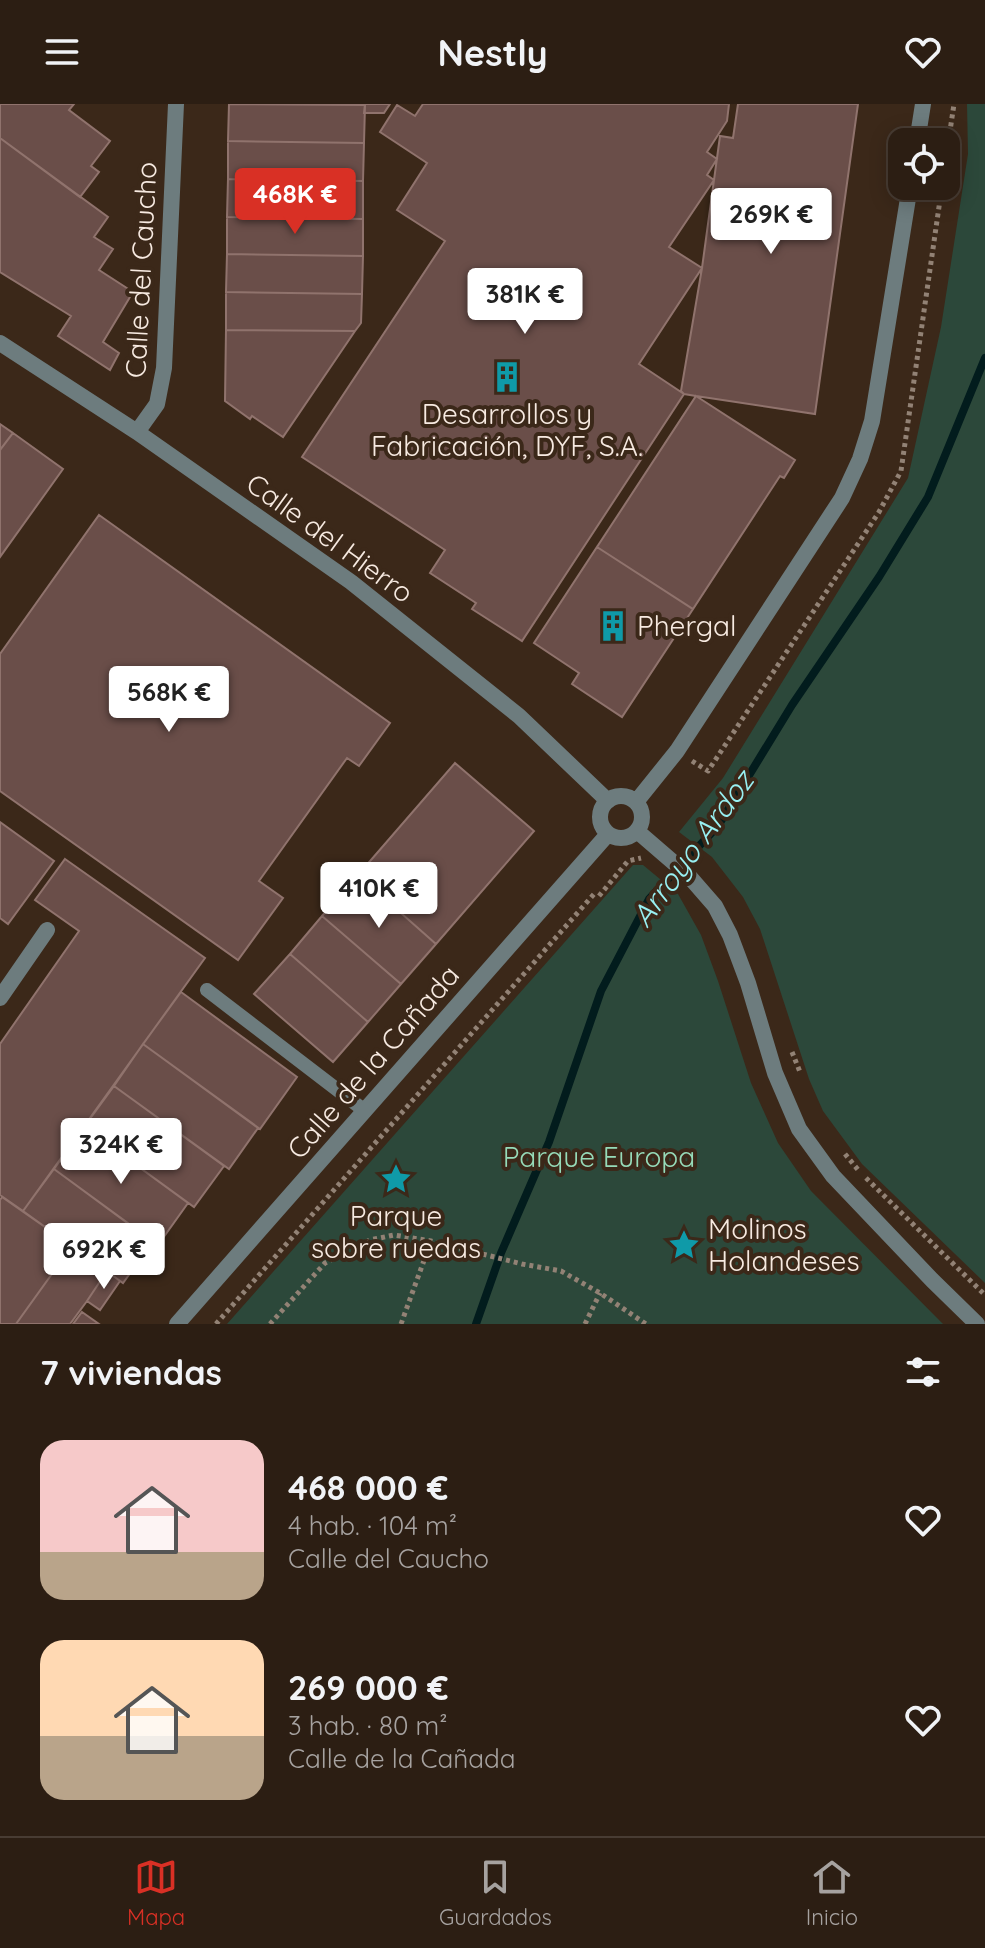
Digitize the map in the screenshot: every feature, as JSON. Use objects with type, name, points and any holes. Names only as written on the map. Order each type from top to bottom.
[{"type":"street","name":"Calle del Caucho","points":[[137,432],[157,404],[164,368],[176,104]]},
{"type":"street","points":[[919,128],[923,104]]},
{"type":"street","points":[[636,802],[677,751],[842,498],[860,459],[872,421],[908,200]]},
{"type":"street","name":"Calle del Hierro","points":[[0,343],[137,432],[363,591],[519,716],[608,801]]},
{"type":"street","points":[[621,796],[636,802],[642,816],[637,831],[623,838],[608,834],[600,817],[608,801],[621,796]]},
{"type":"street","points":[[637,831],[654,856],[688,875],[715,906],[730,935],[775,1073],[799,1129],[833,1176],[977,1324]]},
{"type":"street","name":"Calle de la Cañada","points":[[177,1324],[608,834]]},
{"type":"street","points":[[0,998],[47,930]]},
{"type":"lane","points":[[207,990],[365,1111]]},
{"type":"path","points":[[950,128],[954,104]]},
{"type":"path","points":[[216,1324],[597,894],[628,861],[654,856]]},
{"type":"path","points":[[788,1040],[802,1079]]},
{"type":"path","points":[[843,1152],[985,1295]]},
{"type":"path","points":[[270,1324],[325,1263],[370,1240],[394,1235],[561,1271],[646,1324]]},
{"type":"path","points":[[401,1324],[431,1241]]},
{"type":"path","points":[[585,1324],[600,1293]]},
{"type":"green space","points":[[967,104],[985,104],[985,1283],[862,1164],[823,1111],[809,1079],[760,929],[743,897],[712,857],[679,832],[723,778],[908,478],[941,327],[968,154]]},
{"type":"green space","name":"Parque Europa","points":[[633,865],[643,865],[678,894],[701,935],[751,1083],[778,1143],[811,1191],[943,1324],[227,1324]]},
{"type":"building","points":[[0,104],[74,104],[69,110],[110,141],[91,166],[99,172],[80,197],[0,138]]},
{"type":"building","points":[[229,104],[365,105],[364,143],[228,141]]},
{"type":"building","points":[[365,104],[390,104],[384,113],[364,113]]},
{"type":"building","name":"Desarrollos y Fabricación, DYF, S.A.","points":[[423,104],[729,104],[727,121],[707,152],[717,159],[707,175],[714,180],[669,247],[702,268],[639,364],[684,394],[522,641],[472,609],[476,603],[430,573],[445,550],[302,457],[445,241],[397,210],[427,163],[380,132],[397,105],[415,116]]},
{"type":"building","points":[[738,104],[858,104],[815,414],[684,394],[681,391],[720,136],[733,138]]},
{"type":"building","points":[[0,138],[108,217],[94,237],[113,249],[99,270],[133,292],[103,342],[119,353],[110,370],[58,336],[71,316],[0,272]]},
{"type":"building","points":[[228,141],[364,143],[363,181],[228,179]]},
{"type":"building","points":[[228,179],[363,181],[363,219],[227,217]]},
{"type":"building","points":[[227,217],[363,219],[363,256],[227,254]]},
{"type":"building","points":[[227,254],[363,256],[362,294],[226,292]]},
{"type":"building","points":[[226,292],[362,294],[361,323],[355,331],[226,330]]},
{"type":"building","points":[[226,330],[355,331],[283,437],[225,401]]},
{"type":"building","points":[[696,396],[795,460],[784,478],[780,476],[693,609],[597,547]]},
{"type":"building","points":[[0,424],[13,433],[0,450]]},
{"type":"building","points":[[13,433],[63,469],[0,557],[0,450]]},
{"type":"building","points":[[99,515],[390,723],[359,766],[347,758],[259,881],[283,898],[238,960],[0,791],[0,654]]},
{"type":"building","name":"Phergal","points":[[597,547],[693,609],[622,717],[572,684],[579,673],[534,643]]},
{"type":"building","points":[[455,763],[534,831],[436,944],[358,875]]},
{"type":"building","points":[[0,822],[54,861],[8,924],[0,918]]},
{"type":"building","points":[[65,859],[205,958],[23,1211],[0,1195],[0,1044],[79,931],[35,900]]},
{"type":"building","points":[[358,875],[436,944],[401,984],[322,916]]},
{"type":"building","points":[[322,916],[401,984],[368,1022],[290,954]]},
{"type":"building","points":[[290,954],[368,1022],[333,1062],[254,994]]},
{"type":"building","points":[[181,992],[297,1077],[260,1129],[143,1044]]},
{"type":"building","points":[[143,1044],[258,1128],[229,1169],[114,1086]]},
{"type":"building","points":[[114,1086],[224,1166],[194,1207],[84,1127]]},
{"type":"building","points":[[84,1127],[188,1203],[158,1245],[54,1169]]},
{"type":"building","points":[[54,1169],[153,1242],[123,1283],[23,1211]]},
{"type":"building","points":[[2,1197],[72,1246],[16,1324],[0,1324]]},
{"type":"building","points":[[72,1246],[107,1271],[87,1301],[70,1324],[16,1324]]},
{"type":"building","points":[[107,1271],[120,1281],[100,1310],[87,1301]]},
{"type":"building","points":[[82,1312],[99,1324],[73,1324]]},
{"type":"waterway","name":"Arroyo Ardoz","points":[[476,1324],[501,1253],[549,1142],[601,991],[649,899],[718,826],[792,705],[879,577],[928,497],[985,358]]},
{"type":"place","name":"Desarrollos y Fabricación, DYF, S.A.","points":[[507,377]]},
{"type":"place","name":"Phergal","points":[[613,626]]},
{"type":"place","name":"Parque sobre ruedas","points":[[396,1179]]},
{"type":"place","name":"Molinos Holandeses","points":[[684,1245]]}]
